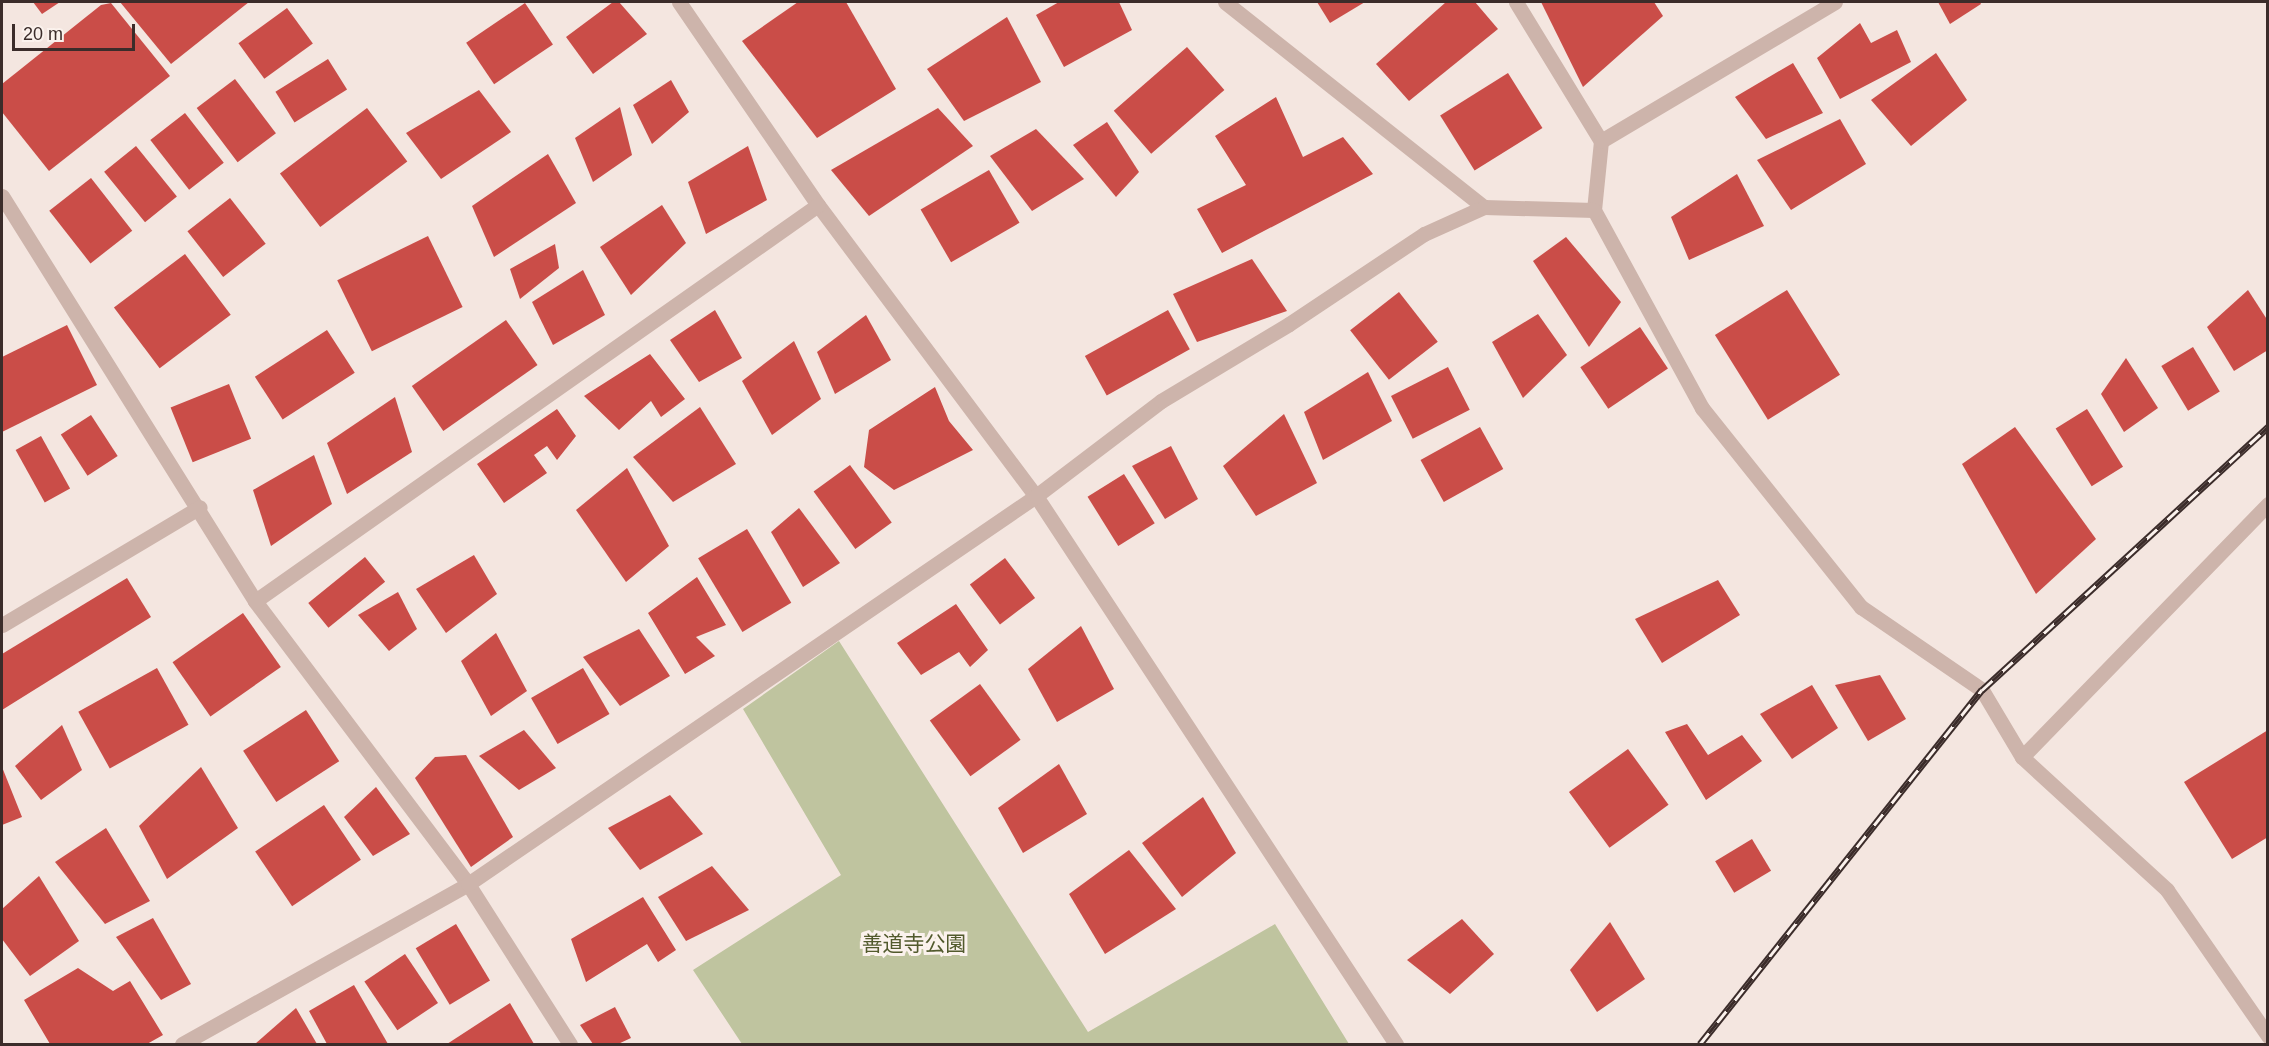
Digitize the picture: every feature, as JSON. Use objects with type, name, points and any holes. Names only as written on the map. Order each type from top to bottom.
[{"type":"street","points":[[679,2],[818,205],[1036,496],[1396,1044]]},
{"type":"street","points":[[1225,2],[1484,207]]},
{"type":"street","points":[[1516,2],[1601,141],[1594,210],[1702,408],[1861,607],[1982,690],[2022,758],[2167,890],[2268,1036]]},
{"type":"street","points":[[1601,141],[1835,2]]},
{"type":"street","points":[[2,196],[200,507],[255,601],[468,884],[570,1044]]},
{"type":"street","points":[[255,601],[818,205]]},
{"type":"street","points":[[182,1044],[468,884],[1036,496],[1161,401],[1425,234],[1484,207],[1594,210]]},
{"type":"street","points":[[2022,758],[2268,504]]},
{"type":"street","points":[[2,625],[200,507]]},
{"type":"green space","name":"善道寺公園","points":[[839,641],[1088,1032],[1275,924],[1349,1044],[742,1044],[693,970],[841,875],[743,709]]},
{"type":"building","points":[[33,2],[60,2],[42,14]]},
{"type":"building","points":[[120,2],[249,2],[171,64]]},
{"type":"building","points":[[613,2],[619,2],[647,34],[593,74],[566,37]]},
{"type":"building","points":[[798,2],[846,2],[896,89],[817,138],[742,41]]},
{"type":"building","points":[[1059,2],[1119,2],[1132,30],[1064,67],[1036,15]]},
{"type":"building","points":[[1317,2],[1365,2],[1330,23]]},
{"type":"building","points":[[1446,2],[1475,2],[1498,29],[1409,101],[1376,64]]},
{"type":"building","points":[[1541,2],[1654,2],[1663,16],[1583,87]]},
{"type":"building","points":[[1938,2],[1980,2],[1981,4],[1950,24]]},
{"type":"building","points":[[111,3],[170,76],[49,171],[2,112],[2,84],[101,5]]},
{"type":"building","points":[[525,3],[553,44],[494,84],[466,43]]},
{"type":"building","points":[[287,8],[313,44],[264,79],[238,43]]},
{"type":"building","points":[[1007,17],[1041,82],[964,121],[927,69]]},
{"type":"building","points":[[1860,23],[1871,43],[1897,30],[1911,62],[1840,99],[1817,58]]},
{"type":"building","points":[[1187,47],[1224,90],[1151,154],[1114,111]]},
{"type":"building","points":[[1936,53],[1967,100],[1911,146],[1871,100]]},
{"type":"building","points":[[328,59],[347,90],[294,122],[275,92]]},
{"type":"building","points":[[1793,63],[1823,113],[1766,139],[1735,97]]},
{"type":"building","points":[[1508,73],[1542,128],[1475,171],[1440,115]]},
{"type":"building","points":[[235,79],[276,133],[238,162],[197,108]]},
{"type":"building","points":[[671,80],[689,112],[652,144],[633,105]]},
{"type":"building","points":[[479,90],[511,132],[441,179],[406,133]]},
{"type":"building","points":[[1276,97],[1303,157],[1343,137],[1373,174],[1222,253],[1197,209],[1246,185],[1215,136]]},
{"type":"building","points":[[620,107],[632,155],[593,182],[575,138]]},
{"type":"building","points":[[367,108],[407,162],[320,227],[280,174]]},
{"type":"building","points":[[938,108],[973,146],[869,216],[831,170]]},
{"type":"building","points":[[185,113],[224,163],[189,190],[150,140]]},
{"type":"building","points":[[1840,119],[1866,164],[1791,210],[1757,160]]},
{"type":"building","points":[[1107,122],[1139,172],[1116,197],[1073,145]]},
{"type":"building","points":[[1036,129],[1084,179],[1032,211],[990,156]]},
{"type":"building","points":[[136,146],[177,197],[145,222],[104,172]]},
{"type":"building","points":[[748,146],[767,200],[706,234],[688,182]]},
{"type":"building","points":[[548,154],[576,203],[494,257],[472,206]]},
{"type":"building","points":[[989,170],[1020,223],[951,262],[921,210]]},
{"type":"building","points":[[1737,174],[1764,226],[1689,260],[1671,217]]},
{"type":"building","points":[[91,178],[132,231],[90,263],[49,211]]},
{"type":"building","points":[[230,198],[266,244],[223,277],[187,231]]},
{"type":"building","points":[[662,205],[686,243],[631,295],[600,247]]},
{"type":"building","points":[[428,236],[463,307],[372,351],[337,280]]},
{"type":"building","points":[[1566,237],[1621,302],[1589,347],[1533,261]]},
{"type":"building","points":[[555,244],[559,268],[520,299],[510,269]]},
{"type":"building","points":[[185,254],[231,315],[160,368],[114,308]]},
{"type":"building","points":[[1252,259],[1287,311],[1197,342],[1173,294]]},
{"type":"building","points":[[583,270],[605,315],[553,345],[532,302]]},
{"type":"building","points":[[1787,290],[1840,375],[1768,420],[1715,335]]},
{"type":"building","points":[[2248,290],[2268,321],[2268,350],[2234,371],[2207,327]]},
{"type":"building","points":[[1399,292],[1438,342],[1389,380],[1350,330]]},
{"type":"building","points":[[715,310],[742,358],[699,382],[670,340]]},
{"type":"building","points":[[1168,310],[1190,349],[1107,395],[1085,356]]},
{"type":"building","points":[[1538,314],[1567,355],[1523,398],[1492,342]]},
{"type":"building","points":[[866,315],[891,360],[835,394],[817,352]]},
{"type":"building","points":[[506,320],[538,365],[443,431],[412,386]]},
{"type":"building","points":[[67,325],[97,385],[2,432],[2,357]]},
{"type":"building","points":[[1640,327],[1668,368],[1608,409],[1580,367]]},
{"type":"building","points":[[327,330],[355,373],[283,420],[255,377]]},
{"type":"building","points":[[794,341],[821,399],[772,435],[742,381]]},
{"type":"building","points":[[2193,347],[2220,392],[2188,411],[2161,366]]},
{"type":"building","points":[[650,354],[685,399],[661,417],[651,401],[619,430],[584,396]]},
{"type":"building","points":[[2126,358],[2158,408],[2124,432],[2101,394]]},
{"type":"building","points":[[1448,367],[1470,410],[1413,439],[1391,396]]},
{"type":"building","points":[[1368,372],[1392,421],[1323,460],[1304,412]]},
{"type":"building","points":[[229,384],[251,439],[193,462],[171,408]]},
{"type":"building","points":[[935,387],[949,421],[973,450],[894,490],[864,467],[869,430]]},
{"type":"building","points":[[395,397],[412,452],[347,494],[327,443]]},
{"type":"building","points":[[700,407],[736,464],[673,502],[633,457]]},
{"type":"building","points":[[557,409],[576,436],[557,460],[547,446],[534,455],[547,473],[504,503],[477,464]]},
{"type":"building","points":[[2087,409],[2123,467],[2092,486],[2056,429]]},
{"type":"building","points":[[1284,414],[1317,483],[1256,516],[1223,466]]},
{"type":"building","points":[[91,415],[118,456],[87,476],[61,435]]},
{"type":"building","points":[[1480,427],[1503,469],[1444,502],[1421,460]]},
{"type":"building","points":[[2015,427],[2096,539],[2036,594],[1962,464]]},
{"type":"building","points":[[41,436],[70,488],[45,503],[16,450]]},
{"type":"building","points":[[1171,446],[1198,499],[1165,519],[1132,466]]},
{"type":"building","points":[[314,455],[332,504],[271,546],[253,490]]},
{"type":"building","points":[[850,465],[892,522],[855,549],[814,491]]},
{"type":"building","points":[[627,468],[669,546],[626,582],[576,510]]},
{"type":"building","points":[[1124,474],[1155,523],[1118,546],[1088,497]]},
{"type":"building","points":[[799,508],[840,563],[803,587],[771,532]]},
{"type":"building","points":[[747,529],[791,603],[742,632],[698,558]]},
{"type":"building","points":[[474,555],[497,594],[446,633],[416,589]]},
{"type":"building","points":[[365,557],[385,582],[328,628],[308,603]]},
{"type":"building","points":[[1005,558],[1035,598],[1000,624],[970,584]]},
{"type":"building","points":[[697,577],[726,625],[696,637],[715,656],[685,674],[648,613]]},
{"type":"building","points":[[127,578],[151,617],[2,710],[2,654]]},
{"type":"building","points":[[1718,580],[1740,615],[1662,663],[1635,619]]},
{"type":"building","points":[[398,592],[417,629],[389,651],[358,615]]},
{"type":"building","points":[[956,604],[988,650],[970,667],[959,652],[921,675],[897,643]]},
{"type":"building","points":[[243,613],[281,667],[210,716],[173,662]]},
{"type":"building","points":[[1081,626],[1114,689],[1057,722],[1028,669]]},
{"type":"building","points":[[639,629],[670,676],[620,706],[583,657]]},
{"type":"building","points":[[496,633],[527,691],[491,716],[461,661]]},
{"type":"building","points":[[157,668],[189,725],[110,768],[78,712]]},
{"type":"building","points":[[583,668],[610,714],[558,744],[531,698]]},
{"type":"building","points":[[1880,675],[1906,719],[1868,741],[1835,685]]},
{"type":"building","points":[[980,684],[1021,740],[970,776],[930,720]]},
{"type":"building","points":[[1812,685],[1838,728],[1792,759],[1760,714]]},
{"type":"building","points":[[306,710],[339,761],[276,802],[243,751]]},
{"type":"building","points":[[1687,724],[1708,755],[1742,735],[1762,761],[1706,800],[1665,732]]},
{"type":"building","points":[[62,725],[82,770],[41,800],[15,766]]},
{"type":"building","points":[[524,730],[556,768],[519,790],[479,756]]},
{"type":"building","points":[[2268,730],[2268,837],[2232,859],[2184,782]]},
{"type":"building","points":[[1628,749],[1669,805],[1609,848],[1569,792]]},
{"type":"building","points":[[466,755],[513,837],[471,867],[415,778],[435,757]]},
{"type":"building","points":[[1059,764],[1087,814],[1023,853],[998,808]]},
{"type":"building","points":[[2,767],[22,817],[2,825]]},
{"type":"building","points":[[201,767],[238,828],[167,879],[139,826]]},
{"type":"building","points":[[376,787],[410,834],[373,856],[344,817]]},
{"type":"building","points":[[670,795],[703,834],[640,870],[608,828]]},
{"type":"building","points":[[1203,797],[1236,853],[1182,897],[1142,843]]},
{"type":"building","points":[[324,805],[361,860],[292,906],[255,851]]},
{"type":"building","points":[[106,828],[150,901],[105,924],[55,862]]},
{"type":"building","points":[[1752,839],[1771,871],[1734,893],[1715,861]]},
{"type":"building","points":[[1129,850],[1176,909],[1105,954],[1069,894]]},
{"type":"building","points":[[712,866],[749,910],[686,941],[658,897]]},
{"type":"building","points":[[39,876],[79,941],[30,976],[2,939],[2,909]]},
{"type":"building","points":[[643,897],[676,950],[658,962],[647,944],[586,982],[571,939]]},
{"type":"building","points":[[153,918],[191,984],[161,1000],[116,937]]},
{"type":"building","points":[[1462,919],[1494,954],[1450,994],[1407,960]]},
{"type":"building","points":[[1610,922],[1645,979],[1597,1012],[1570,970]]},
{"type":"building","points":[[456,924],[490,981],[450,1005],[416,948]]},
{"type":"building","points":[[405,954],[438,1003],[397,1030],[364,981]]},
{"type":"building","points":[[78,968],[113,991],[130,981],[163,1035],[147,1044],[50,1044],[24,1000]]},
{"type":"building","points":[[354,985],[388,1044],[327,1044],[309,1011]]},
{"type":"building","points":[[510,1003],[534,1044],[447,1044]]},
{"type":"building","points":[[615,1007],[631,1038],[618,1044],[593,1044],[580,1025]]},
{"type":"building","points":[[296,1008],[317,1044],[255,1044]]},
{"type":"railway","points":[[1700,1044],[1982,690],[2268,427]]}]
